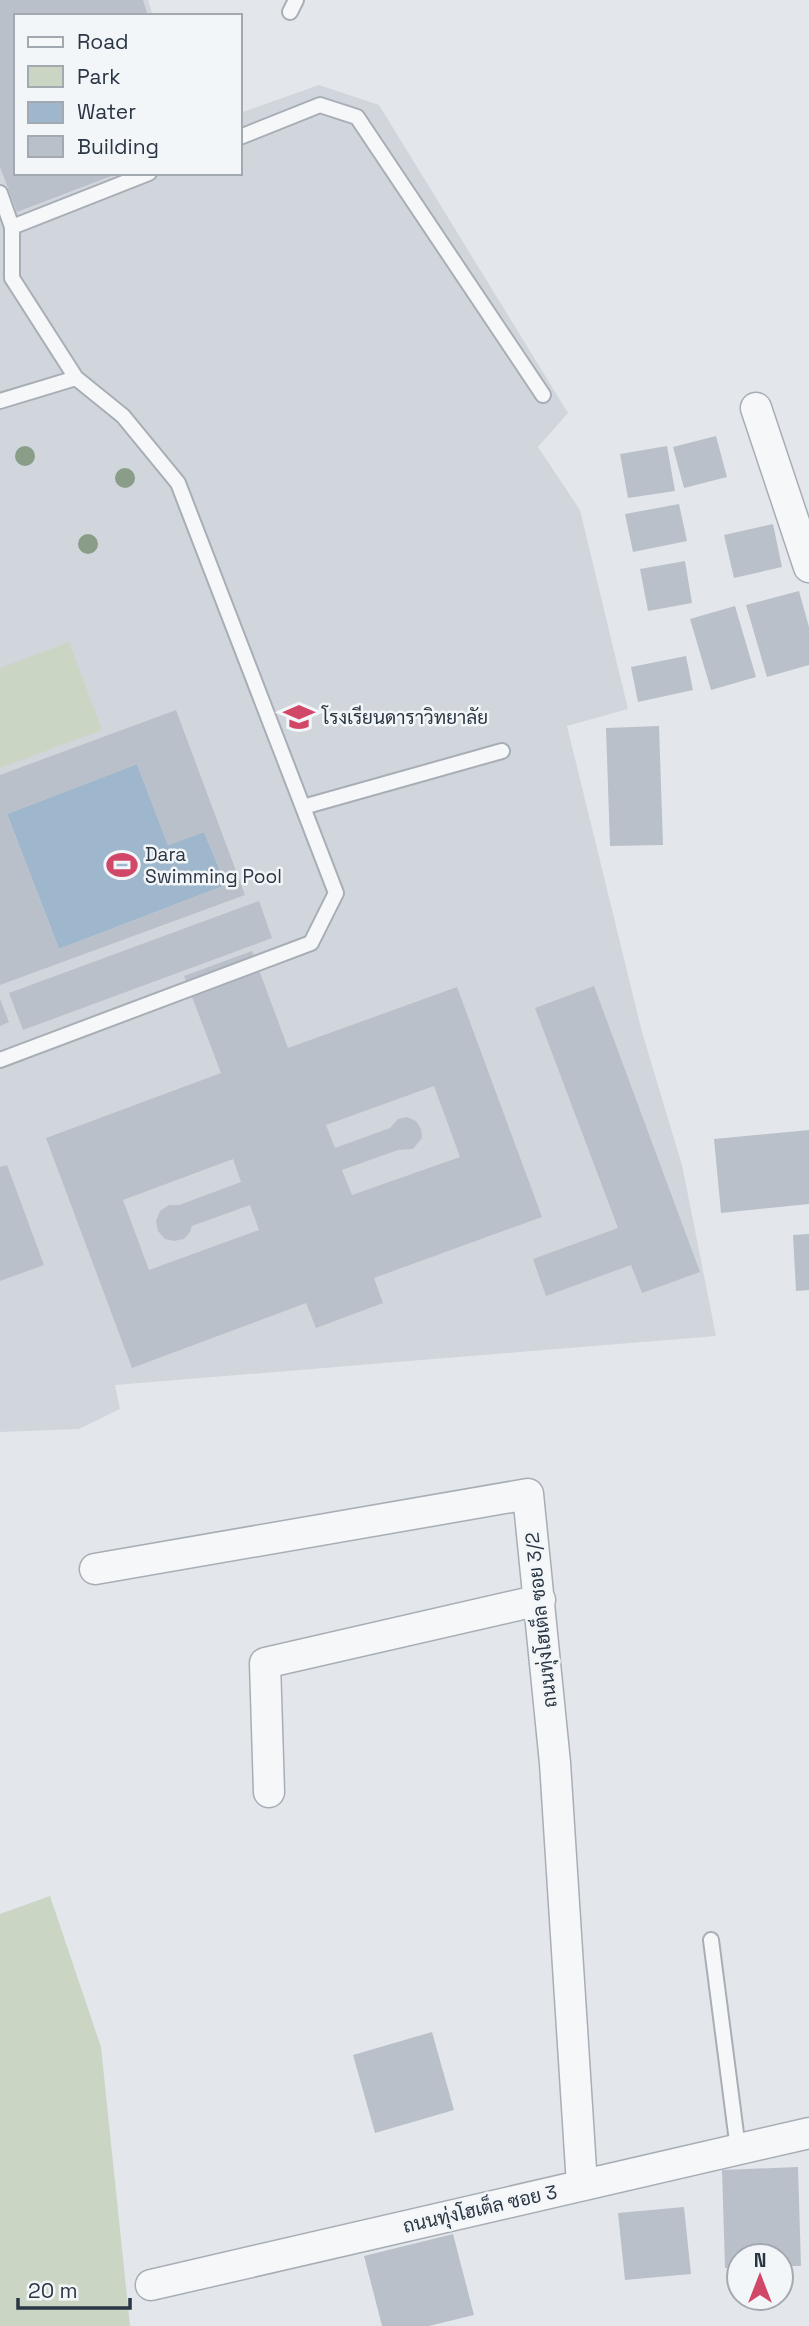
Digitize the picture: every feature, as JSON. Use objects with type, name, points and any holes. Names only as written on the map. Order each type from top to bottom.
[{"type":"street","points":[[756,408],[809,567]]},
{"type":"street","name":"ถนนทุ่งโฮเต็ล ซอย 3/2","points":[[95,1569],[528,1494],[555,1763],[582,2185]]},
{"type":"street","points":[[269,1792],[265,1663],[540,1600]]},
{"type":"street","name":"ถนนทุ่งโฮเต็ล ซอย 3","points":[[151,2286],[809,2133]]},
{"type":"lane","points":[[242,136],[320,106],[357,117],[543,394]]},
{"type":"lane","points":[[12,227],[144,175]]},
{"type":"lane","points":[[0,193],[12,227],[12,278],[76,378],[123,416],[178,483],[336,893],[311,943],[0,1060]]},
{"type":"lane","points":[[0,401],[76,378]]},
{"type":"lane","points":[[303,807],[502,751]]},
{"type":"lane","points":[[711,1940],[738,2149]]},
{"type":"shaded area","name":"โรงเรียนดาราวิทยาลัย","points":[[0,0],[148,0],[152,14],[14,14],[14,175],[242,175],[242,112],[319,85],[379,105],[568,413],[538,447],[580,510],[628,709],[567,726],[642,1032],[682,1165],[716,1336],[115,1385],[120,1409],[79,1429],[0,1432]]},
{"type":"green space","points":[[69,642],[102,730],[0,768],[0,668]]},
{"type":"green space","points":[[50,1896],[101,2047],[130,2326],[0,2326],[0,1914]]},
{"type":"water","name":"Dara Swimming Pool","points":[[137,764],[168,845],[204,832],[226,885],[59,949],[7,814]]},
{"type":"building","points":[[0,0],[143,0],[147,14],[14,14],[14,175],[114,175],[17,212],[0,167]]},
{"type":"building","points":[[716,436],[727,477],[684,488],[673,447]]},
{"type":"building","points":[[667,446],[675,491],[628,498],[620,454]]},
{"type":"building","points":[[679,504],[687,541],[633,552],[625,514]]},
{"type":"building","points":[[773,524],[782,567],[734,578],[724,535]]},
{"type":"building","points":[[685,561],[692,603],[648,611],[640,569]]},
{"type":"building","points":[[799,591],[809,627],[809,665],[767,677],[746,605]]},
{"type":"building","points":[[735,606],[756,677],[711,690],[690,619]]},
{"type":"building","points":[[686,656],[693,690],[638,702],[631,667]]},
{"type":"building","points":[[176,710],[245,895],[0,985],[0,775]],"holes":[[[137,764],[168,845],[204,832],[226,885],[59,949],[7,814]]]},
{"type":"building","points":[[659,726],[663,845],[610,846],[606,728]]},
{"type":"building","points":[[259,901],[272,938],[23,1030],[9,993]]},
{"type":"building","points":[[252,951],[288,1048],[457,987],[542,1217],[374,1278],[383,1303],[316,1328],[306,1303],[132,1368],[46,1138],[221,1073],[184,976]],"holes":[[[434,1086],[460,1157],[352,1195],[342,1170],[398,1150],[413,1149],[422,1138],[421,1129],[416,1121],[407,1117],[398,1119],[390,1128],[335,1148],[326,1125]],[[233,1159],[241,1182],[179,1205],[169,1205],[160,1211],[156,1221],[158,1231],[165,1239],[184,1239],[192,1226],[250,1205],[259,1230],[149,1270],[123,1200]]]},
{"type":"building","points":[[594,986],[700,1272],[642,1293],[631,1265],[546,1296],[533,1259],[618,1228],[535,1008]]},
{"type":"building","points":[[0,999],[9,1022],[0,1026]]},
{"type":"building","points":[[809,1130],[809,1204],[721,1213],[714,1139]]},
{"type":"building","points":[[7,1165],[44,1265],[0,1281],[0,1167]]},
{"type":"building","points":[[809,1234],[809,1290],[796,1291],[793,1235]]},
{"type":"building","points":[[432,2032],[454,2110],[375,2133],[353,2055]]},
{"type":"building","points":[[798,2167],[801,2266],[795,2266],[795,2242],[725,2242],[725,2268],[722,2170]]},
{"type":"building","points":[[684,2207],[691,2274],[625,2280],[618,2213]]},
{"type":"building","points":[[453,2234],[474,2315],[429,2326],[382,2326],[364,2256]]},
{"type":"place","name":"โรงเรียนดาราวิทยาลัย","points":[[299,717]]},
{"type":"place","name":"Dara Swimming Pool","points":[[122,865]]}]
